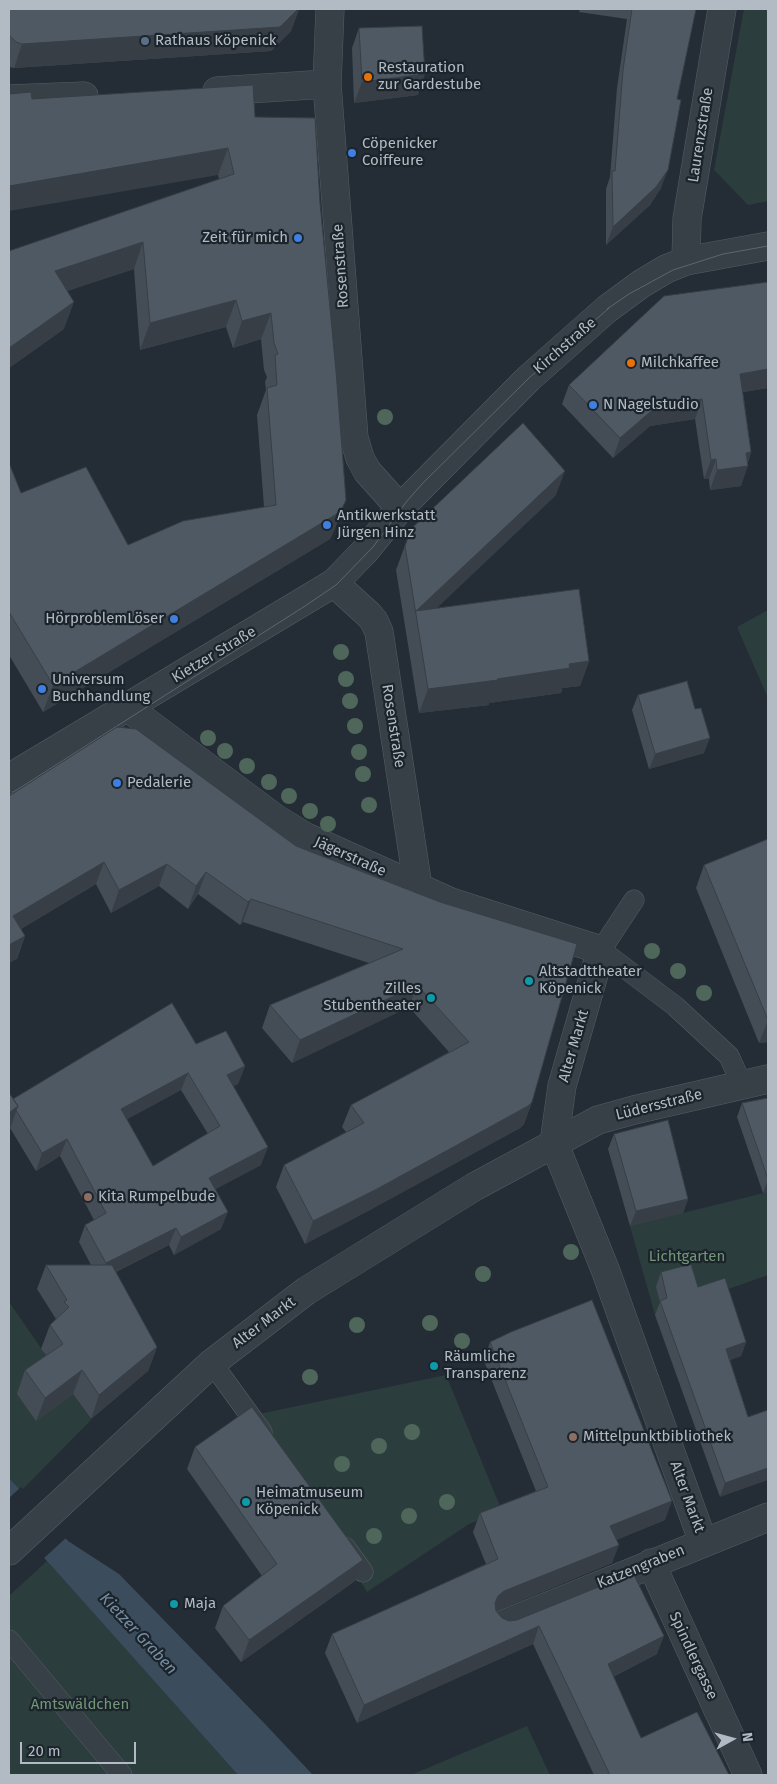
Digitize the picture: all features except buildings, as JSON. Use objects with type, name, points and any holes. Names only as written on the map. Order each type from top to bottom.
[{"type":"street","name":"Rosenstraße","points":[[330,9],[328,84],[354,438],[360,458],[367,471],[400,508]]},
{"type":"street","name":"Laurenzstraße","points":[[686,261],[687,218],[722,9]]},
{"type":"street","points":[[190,92],[328,84]]},
{"type":"street","points":[[9,99],[105,96]]},
{"type":"street","name":"Kirchstraße","points":[[400,508],[529,378],[607,309],[653,276],[686,261],[768,246]]},
{"type":"street","name":"Kietzer Straße","points":[[11,771],[128,708],[334,583],[365,551],[400,508]]},
{"type":"street","name":"Rosenstraße","points":[[334,583],[369,615],[379,632],[418,886]]},
{"type":"street","name":"Jägerstraße","points":[[128,708],[290,828],[341,853],[458,904],[601,950]]},
{"type":"street","name":"Alter Markt","points":[[601,950],[562,1086],[554,1143],[608,1277],[703,1542]]},
{"type":"street","name":"Lüdersstraße","points":[[554,1143],[598,1120],[768,1079]]},
{"type":"street","name":"Alter Markt","points":[[9,1551],[212,1363],[306,1291],[474,1187],[554,1143]]},
{"type":"street","name":"Katzengraben","points":[[504,1624],[768,1517]]},
{"type":"street","name":"Spindlergasse","points":[[651,1564],[748,1775]]},
{"type":"lane","points":[[634,900],[601,950],[675,1006],[729,1056],[742,1085]]},
{"type":"lane","points":[[212,1363],[272,1446]]},
{"type":"lane","points":[[335,1533],[363,1572]]},
{"type":"lane","points":[[9,1640],[122,1775]]},
{"type":"green space","points":[[744,9],[768,9],[768,201],[748,205],[714,170]]},
{"type":"green space","points":[[768,610],[768,698],[737,627]]},
{"type":"green space","name":"Lichtgarten","points":[[768,1192],[768,1275],[655,1315],[630,1226]]},
{"type":"green space","points":[[9,1302],[91,1420],[21,1491],[9,1478]]},
{"type":"green space","points":[[446,1375],[502,1511],[469,1524],[367,1592],[259,1414]]},
{"type":"green space","name":"Amtswäldchen","points":[[47,1561],[238,1775],[9,1775],[9,1596]]},
{"type":"green space","points":[[527,1726],[550,1775],[411,1775]]},
{"type":"water","name":"Kietzer Graben","points":[[9,1478],[68,1541],[119,1574],[313,1775],[238,1775],[47,1561],[9,1522]]},
{"type":"pier","points":[[21,1487],[67,1537],[42,1560],[9,1525],[9,1498]]},
{"type":"tram line","points":[[9,795],[336,585],[373,547],[422,484],[529,378],[609,308],[607,309],[629,294],[673,270],[723,254],[768,246]]},
{"type":"place","name":"Rathaus Köpenick","points":[[145,41]]},
{"type":"place","name":"Restauration zur Gardestube","points":[[368,77]]},
{"type":"place","name":"Cöpenicker Coiffeure","points":[[352,153]]},
{"type":"place","name":"Zeit für mich","points":[[298,238]]},
{"type":"place","name":"Milchkaffee","points":[[631,363]]},
{"type":"place","name":"N Nagelstudio","points":[[593,405]]},
{"type":"place","name":"Antikwerkstatt Jürgen Hinz","points":[[327,525]]},
{"type":"place","name":"HörproblemLöser","points":[[174,619]]},
{"type":"place","name":"Universum Buchhandlung","points":[[42,689]]},
{"type":"place","name":"Pedalerie","points":[[117,783]]},
{"type":"place","name":"Altstadttheater Köpenick","points":[[529,981]]},
{"type":"place","name":"Zilles Stubentheater","points":[[431,998]]},
{"type":"place","name":"Kita Rumpelbude","points":[[88,1197]]},
{"type":"place","name":"Räumliche Transparenz","points":[[434,1366]]},
{"type":"place","name":"Mittelpunktbibliothek","points":[[573,1437]]},
{"type":"place","name":"Heimatmuseum Köpenick","points":[[246,1502]]},
{"type":"place","name":"Maja","points":[[174,1604]]}]
